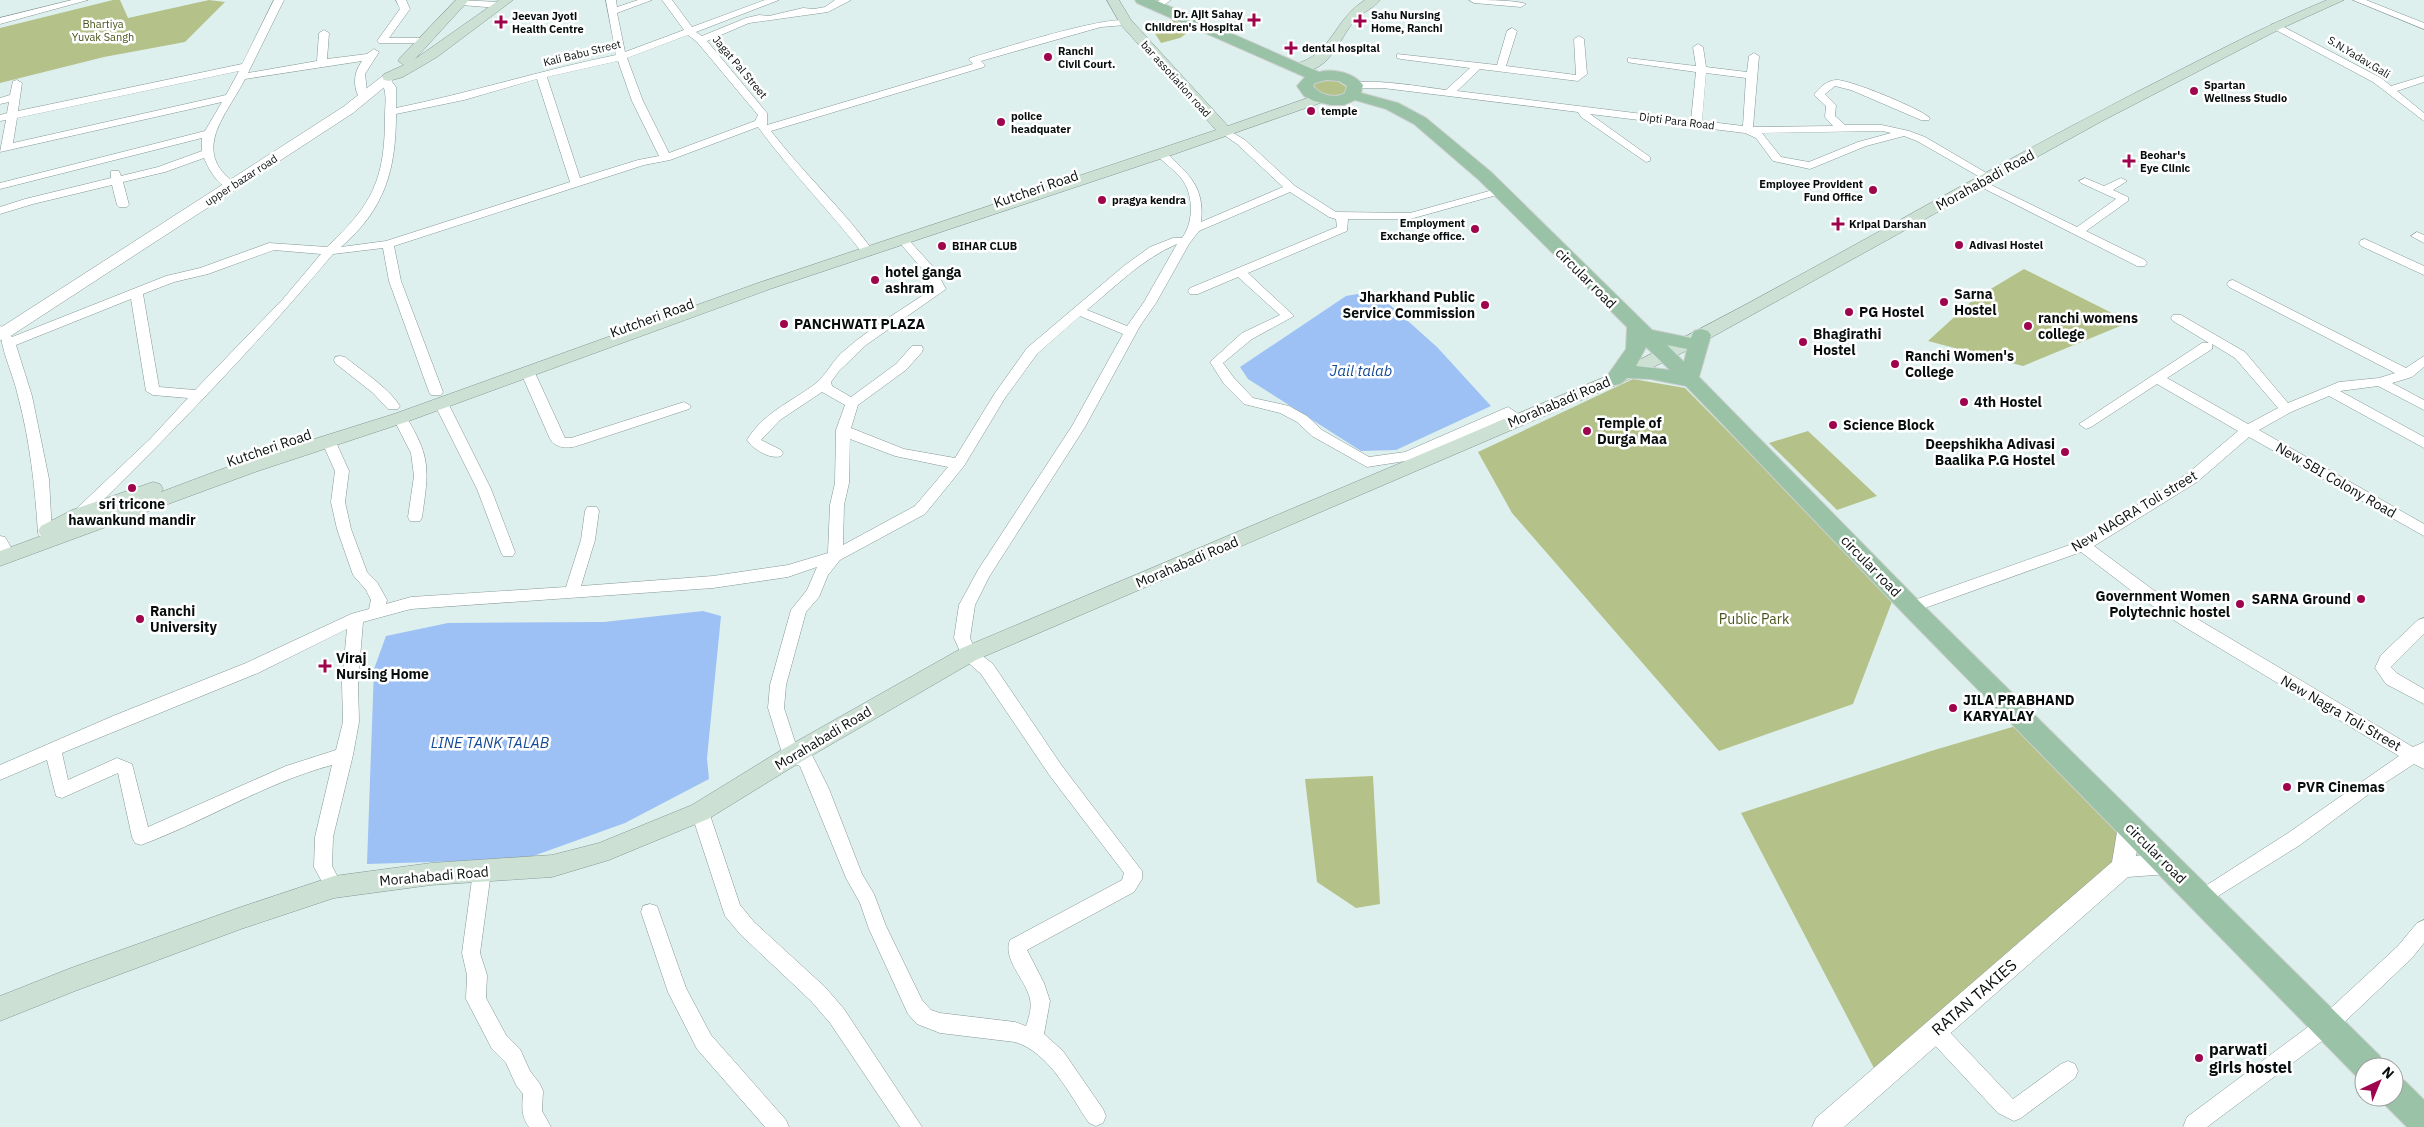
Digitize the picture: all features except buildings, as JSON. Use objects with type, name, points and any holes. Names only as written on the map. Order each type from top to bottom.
[{"type":"main road","name":"bar assotiation road","points":[[1113,0],[1126,22],[1222,129]]},
{"type":"main road","name":"circular road","points":[[1142,0],[1162,3],[1320,76],[1343,77],[1353,90],[1392,106],[1420,121],[1439,136],[1500,191],[1690,379],[1911,607],[2359,1057]]},
{"type":"main road","points":[[1313,96],[1305,89],[1306,84],[1320,76],[1328,52],[1348,20],[1357,11],[1374,0]]},
{"type":"main road","name":"Morahabadi Road","points":[[0,1009],[71,980],[241,918],[334,887],[431,874],[482,872],[560,864],[601,853],[700,812],[791,756],[969,654],[1622,375],[1695,339],[2097,118],[2275,26],[2338,0]]},
{"type":"main road","name":"upper bazar road","points":[[387,78],[425,42],[462,1]]},
{"type":"main road","points":[[387,78],[398,74],[432,54],[503,3]]},
{"type":"main road","points":[[1300,68],[1313,64],[1328,52]]},
{"type":"main road","name":"circular road","points":[[1313,96],[1337,100],[1353,90]]},
{"type":"main road","name":"Kutcheri Road","points":[[439,398],[1028,192],[1222,129],[1313,96]]},
{"type":"main road","points":[[1,550],[328,440],[397,412],[528,373],[865,249],[903,240],[1161,154],[1222,129]]},
{"type":"main road","points":[[1640,331],[1695,339],[1690,379],[1650,373],[1622,375],[1636,352],[1640,331]]},
{"type":"main road","name":"Kutcheri Road","points":[[1,550],[44,534],[79,515],[397,412]]},
{"type":"main road","points":[[2404,1102],[2424,1122]]},
{"type":"street","points":[[0,21],[82,0]]},
{"type":"street","points":[[232,186],[222,180],[208,153],[207,139],[212,133],[218,116],[230,98],[279,0]]},
{"type":"street","points":[[364,98],[359,83],[359,75],[369,58],[405,9],[401,0]]},
{"type":"street","points":[[612,0],[616,43],[636,101],[666,158]]},
{"type":"street","points":[[612,12],[647,0]]},
{"type":"street","name":"Jagat Pal Street","points":[[667,0],[763,115],[762,126]]},
{"type":"street","name":"Kali Babu Street","points":[[391,112],[464,97],[541,75],[621,57],[774,0]]},
{"type":"street","points":[[701,40],[746,21],[758,18],[769,19],[803,11],[814,12],[828,9],[835,3],[846,0]]},
{"type":"street","points":[[1474,0],[1521,4]]},
{"type":"street","points":[[2358,0],[2424,26]]},
{"type":"street","points":[[462,1],[503,3]]},
{"type":"street","points":[[44,534],[42,479],[25,396],[3,335],[136,292],[170,279],[236,260],[273,246],[330,251],[352,250],[388,244],[642,162],[666,158],[762,126],[980,65],[974,60],[1100,24],[1126,22]]},
{"type":"street","name":"S.N.Yadav.Gali","points":[[2275,26],[2341,59],[2377,80],[2424,118]]},
{"type":"street","points":[[1500,70],[1512,31]]},
{"type":"street","points":[[322,63],[324,33]]},
{"type":"street","points":[[1402,56],[1476,67],[1574,78],[1580,77],[1582,63],[1578,39]]},
{"type":"street","points":[[382,41],[425,42]]},
{"type":"street","points":[[1696,124],[1701,68],[1698,47]]},
{"type":"street","points":[[1754,56],[1748,130],[1760,136],[1777,159],[1810,166],[1862,144],[1905,133]]},
{"type":"street","points":[[6,117],[243,72],[369,58]]},
{"type":"street","points":[[1632,60],[1751,76]]},
{"type":"street","points":[[1450,93],[1476,67]]},
{"type":"street","points":[[541,75],[576,184]]},
{"type":"street","points":[[79,515],[148,448],[271,317],[290,300],[330,251],[361,219],[382,184],[387,168],[392,120],[391,87],[387,78]]},
{"type":"street","name":"upper bazar road","points":[[3,335],[364,98],[387,78]]},
{"type":"street","points":[[2389,90],[2424,79]]},
{"type":"street","points":[[17,83],[15,97],[6,117],[3,148],[230,98]]},
{"type":"street","points":[[1844,130],[1830,118],[1831,106],[1819,95],[1824,87],[1835,83],[1850,86],[1925,118]]},
{"type":"street","name":"Dipti Para Road","points":[[1353,90],[1382,85],[1748,130],[1882,128],[1905,133],[1921,139],[1984,181],[2076,232],[2141,263]]},
{"type":"street","points":[[0,101],[15,97]]},
{"type":"street","points":[[1583,110],[1585,115],[1646,158]]},
{"type":"street","points":[[762,126],[841,217],[865,249]]},
{"type":"street","points":[[1222,129],[1241,142],[1291,188],[1324,210],[1342,216],[1375,214],[1410,216],[1500,191]]},
{"type":"street","points":[[0,186],[212,133]]},
{"type":"street","points":[[0,211],[29,201],[161,170],[208,153]]},
{"type":"street","points":[[1161,154],[1185,176],[1192,187],[1197,208],[1195,230]]},
{"type":"street","points":[[110,160],[119,180],[123,205]]},
{"type":"street","points":[[2076,232],[2124,199],[2086,181]]},
{"type":"street","points":[[2105,190],[2121,181]]},
{"type":"street","points":[[1032,1038],[1040,1010],[1039,995],[1019,957],[1017,946],[1128,886],[1133,879],[1132,871],[1072,794],[987,669],[969,654],[962,638],[968,605],[983,574],[1078,428],[1130,332],[1150,303],[1184,243],[1195,230],[1291,188]]},
{"type":"street","points":[[1194,291],[1343,229],[1342,216]]},
{"type":"street","points":[[776,453],[756,443],[754,440],[756,436],[770,423],[824,385],[828,375],[840,362],[940,289],[931,272],[903,240]]},
{"type":"street","points":[[0,773],[53,749],[252,668],[356,618],[376,611],[411,603],[662,588],[713,582],[788,571],[834,556],[902,522],[920,510],[937,492],[959,463],[1000,396],[1032,351],[1092,297],[1154,250],[1177,240],[1181,240],[1184,243]]},
{"type":"street","points":[[2365,243],[2424,271]]},
{"type":"street","points":[[388,244],[395,281],[439,398],[480,481],[508,552]]},
{"type":"street","points":[[1240,272],[1288,316],[1247,336],[1216,362],[1229,381],[1249,401],[1284,409],[1302,419],[1317,433],[1367,462],[1407,457],[1508,412],[1519,419]]},
{"type":"street","points":[[2233,284],[2407,374],[2424,360]]},
{"type":"street","points":[[136,292],[154,391],[199,395]]},
{"type":"street","points":[[1078,311],[1130,332]]},
{"type":"street","points":[[2177,318],[2240,355],[2286,410]]},
{"type":"street","points":[[2086,424],[2207,346]]},
{"type":"street","points":[[917,349],[889,377],[852,403],[843,430],[842,482],[837,505],[834,556],[821,573],[814,593],[799,610],[778,685],[776,708],[791,756],[806,760],[820,789],[855,878],[868,900],[878,929],[895,961],[907,993],[915,1007],[924,1017],[940,1023],[1015,1032],[1032,1038],[1056,1058],[1096,1116]]},
{"type":"street","points":[[340,360],[378,390],[397,412],[418,453],[421,476],[415,517]]},
{"type":"street","points":[[528,373],[557,439],[562,443],[572,443],[684,406]]},
{"type":"street","name":"New NAGRA Toli street","points":[[1911,607],[2011,573],[2082,546],[2192,478],[2248,430],[2286,410],[2344,385],[2380,382],[2407,374]]},
{"type":"street","points":[[889,377],[902,383]]},
{"type":"street","name":"New SBI Colony Road","points":[[2157,378],[2424,531]]},
{"type":"street","points":[[2380,382],[2424,406]]},
{"type":"street","points":[[824,385],[852,403]]},
{"type":"street","points":[[2330,392],[2424,443]]},
{"type":"street","points":[[843,430],[870,442],[940,463],[959,463]]},
{"type":"street","points":[[328,440],[342,471],[338,502],[344,530],[361,575],[372,586],[379,600],[376,611]]},
{"type":"street","points":[[572,592],[588,540],[592,511]]},
{"type":"street","name":"New Nagra Toli Street","points":[[2082,546],[2154,599],[2295,688],[2420,756],[2202,898]]},
{"type":"street","points":[[334,887],[323,867],[324,837],[345,755],[351,722],[350,682],[356,618]]},
{"type":"street","points":[[2424,624],[2387,659],[2383,668],[2392,679],[2424,697]]},
{"type":"street","points":[[53,749],[62,790],[117,765],[126,769],[140,837],[293,772],[329,758],[345,755]]},
{"type":"street","points":[[700,812],[732,910],[747,928],[818,994],[837,1016],[912,1127]]},
{"type":"street","points":[[2129,826],[2123,867],[2168,864]]},
{"type":"street","name":"RATAN TAKIES","points":[[1825,1127],[2123,867]]},
{"type":"street","points":[[482,872],[471,952],[477,975],[476,999],[499,1042],[513,1056],[523,1078],[533,1091],[532,1114],[541,1127]]},
{"type":"street","points":[[650,912],[678,992],[704,1042],[780,1127]]},
{"type":"street","points":[[2193,1127],[2194,1124],[2327,1025],[2405,952],[2424,929]]},
{"type":"street","points":[[1935,1031],[2005,1106],[2014,1111],[2068,1071]]},
{"type":"green space","name":"Bhartiya Yuvak Sangh","points":[[113,0],[120,0],[128,18],[209,0],[225,2],[185,42],[104,57],[0,83],[0,28]]},
{"type":"green space","points":[[1173,20],[1194,28],[1180,38],[1161,43],[1151,27]]},
{"type":"green space","points":[[1321,79],[1337,81],[1348,88],[1344,97],[1322,95],[1314,88],[1314,83]]},
{"type":"green space","points":[[2024,269],[2130,322],[2023,366],[1928,341],[1974,299]]},
{"type":"green space","name":"Public Park","points":[[1633,379],[1685,388],[1893,599],[1853,704],[1719,751],[1512,513],[1478,452]]},
{"type":"green space","points":[[1808,431],[1877,496],[1837,510],[1769,443]]},
{"type":"green space","points":[[2019,725],[2124,824],[2118,859],[2019,942],[1876,1072],[1741,813],[1931,751]]},
{"type":"green space","points":[[1373,776],[1380,904],[1356,908],[1317,882],[1305,779]]},
{"type":"water","name":"Jail talab","points":[[1369,292],[1381,297],[1437,347],[1491,406],[1396,450],[1361,451],[1248,379],[1240,367],[1346,296]]},
{"type":"water","name":"LINE TANK TALAB","points":[[703,611],[721,616],[707,758],[709,779],[625,823],[525,859],[367,864],[374,669],[386,636],[448,623],[604,622]]},
{"type":"place","name":"Dr. Ajit Sahay Children's Hospital","points":[[1254,20]]},
{"type":"place","name":"Sahu Nursing Home, Ranchi","points":[[1360,21]]},
{"type":"place","name":"Jeevan Jyoti Health Centre","points":[[501,22]]},
{"type":"place","name":"dental hospital","points":[[1291,48]]},
{"type":"place","name":"Ranchi Civil Court.","points":[[1048,57]]},
{"type":"place","name":"Spartan Wellness Studio","points":[[2194,91]]},
{"type":"place","name":"temple","points":[[1311,111]]},
{"type":"place","name":"police headquater","points":[[1001,122]]},
{"type":"place","name":"Beohar's Eye Clinic","points":[[2129,161]]},
{"type":"place","name":"Employee Provident Fund Office","points":[[1873,190]]},
{"type":"place","name":"pragya kendra","points":[[1102,200]]},
{"type":"place","name":"Kripal Darshan","points":[[1838,224]]},
{"type":"place","name":"Employment Exchange office.","points":[[1475,229]]},
{"type":"place","name":"Adivasi Hostel","points":[[1959,245]]},
{"type":"place","name":"BIHAR CLUB","points":[[942,246]]},
{"type":"place","name":"hotel ganga ashram","points":[[875,280]]},
{"type":"place","name":"Sarna Hostel","points":[[1944,302]]},
{"type":"place","name":"Jharkhand Public Service Commission","points":[[1485,305]]},
{"type":"place","name":"PG Hostel","points":[[1849,312]]},
{"type":"place","name":"PANCHWATI PLAZA","points":[[784,324]]},
{"type":"place","name":"ranchi womens college","points":[[2028,326]]},
{"type":"place","name":"Bhagirathi Hostel","points":[[1803,342]]},
{"type":"place","name":"Ranchi Women's College","points":[[1895,364]]},
{"type":"place","name":"4th Hostel","points":[[1964,402]]},
{"type":"place","name":"Science Block","points":[[1833,425]]},
{"type":"place","name":"Temple of Durga Maa","points":[[1587,431]]},
{"type":"place","name":"Deepshikha Adivasi Baalika P.G Hostel","points":[[2065,452]]},
{"type":"place","name":"sri tricone hawankund mandir","points":[[132,488]]},
{"type":"place","name":"SARNA Ground","points":[[2361,599]]},
{"type":"place","name":"Government Women Polytechnic hostel","points":[[2240,604]]},
{"type":"place","name":"Ranchi University","points":[[140,619]]},
{"type":"place","name":"Viraj Nursing Home","points":[[325,666]]},
{"type":"place","name":"JILA PRABHAND KARYALAY","points":[[1953,708]]},
{"type":"place","name":"PVR Cinemas","points":[[2287,787]]},
{"type":"place","name":"parwati girls hostel","points":[[2199,1058]]}]
